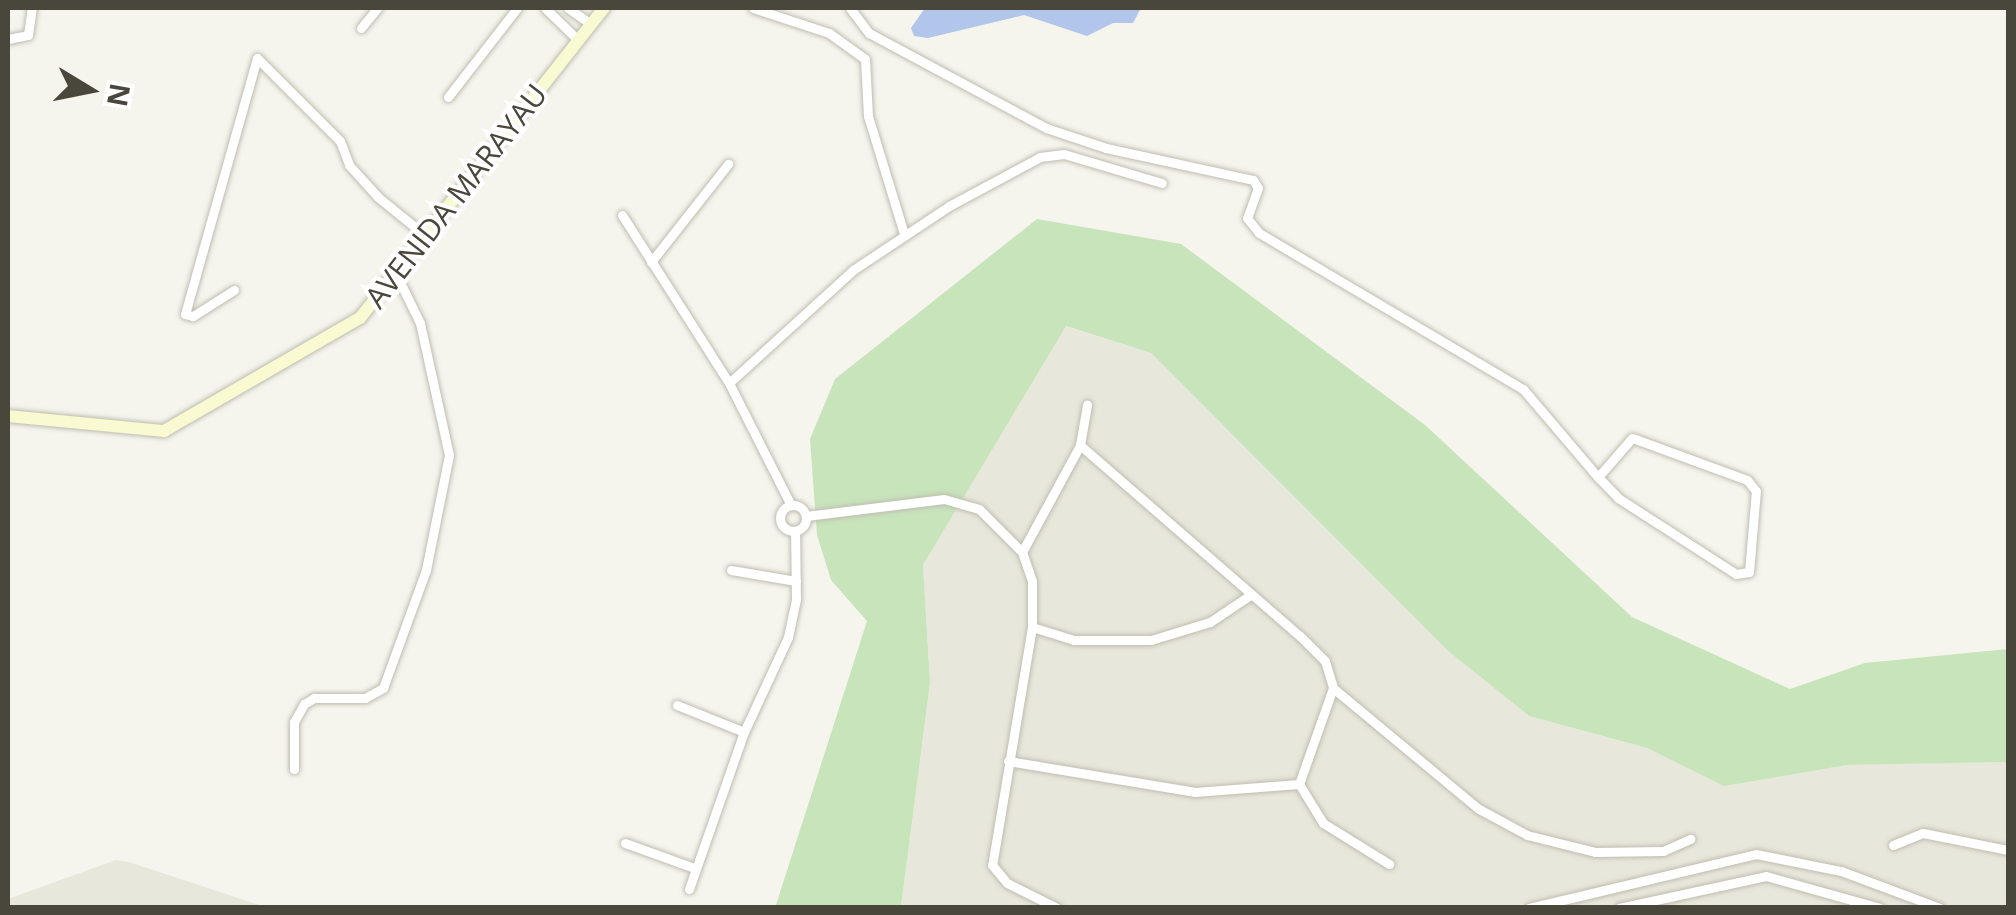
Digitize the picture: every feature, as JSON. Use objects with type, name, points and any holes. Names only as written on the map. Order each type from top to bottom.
[{"type":"street","points":[[8,39],[28,35],[32,8]]},
{"type":"street","points":[[360,28],[377,8]]},
{"type":"street","points":[[448,97],[517,8]]},
{"type":"street","points":[[546,8],[578,40]]},
{"type":"street","points":[[568,8],[591,24]]},
{"type":"street","name":"AVENIDA MARAYAU","points":[[8,416],[144,432],[180,425],[360,318],[397,276],[604,8]]},
{"type":"street","points":[[753,8],[829,33],[864,59],[873,136],[904,234]]},
{"type":"street","points":[[850,8],[869,33],[1046,128],[1106,148],[1253,180],[1252,228],[1523,389],[1598,477],[1662,528],[1736,574],[1749,572],[1756,491],[1746,480],[1632,438],[1598,477]]},
{"type":"street","points":[[234,290],[193,316],[185,314],[252,88],[257,58],[340,141],[349,165],[378,198],[427,237]]},
{"type":"street","points":[[252,88],[264,78],[276,80]]},
{"type":"street","points":[[729,384],[854,270],[904,234],[1040,157],[1064,154],[1162,183]]},
{"type":"street","points":[[651,262],[728,164]]},
{"type":"street","points":[[622,215],[729,384],[790,506],[806,516],[944,499],[978,509],[1022,552],[1032,581],[1032,627],[992,865],[1007,883],[1057,908]]},
{"type":"street","points":[[294,768],[294,722],[304,704],[314,698],[365,698],[384,688],[426,570],[448,456],[420,323],[397,276]]},
{"type":"street","points":[[1022,552],[1080,445],[1088,405]]},
{"type":"street","points":[[1080,445],[1325,661],[1333,688],[1480,809],[1527,834],[1634,854],[1690,839]]},
{"type":"street","points":[[790,506],[780,521],[795,531]]},
{"type":"street","points":[[689,889],[744,732],[788,637],[796,581],[795,531],[806,516]]},
{"type":"street","points":[[732,570],[796,581]]},
{"type":"street","points":[[1032,627],[1074,640],[1151,640],[1210,622],[1250,594]]},
{"type":"street","points":[[1299,784],[1333,688]]},
{"type":"street","points":[[677,705],[744,732]]},
{"type":"street","points":[[1008,762],[1195,792],[1299,784]]},
{"type":"street","points":[[1299,784],[1323,823],[1389,864]]},
{"type":"street","points":[[1893,845],[1922,833],[2008,850]]},
{"type":"street","points":[[625,843],[694,868]]},
{"type":"street","points":[[1529,908],[1565,903],[1756,854],[1840,870],[1940,908]]},
{"type":"street","points":[[1620,908],[1766,876],[1880,908]]},
{"type":"shaded area","points":[[1065,326],[1151,353],[1448,651],[1529,716],[1647,748],[1724,785],[1847,765],[2008,762],[2008,907],[901,908],[930,683],[923,565]]},
{"type":"shaded area","points":[[116,860],[265,907],[8,908],[8,899]]},
{"type":"green space","points":[[1037,219],[1181,244],[1425,425],[1632,617],[1790,689],[1865,663],[2008,649],[2008,762],[1847,765],[1724,786],[1647,748],[1529,716],[1448,651],[1151,353],[1066,326],[923,565],[930,683],[901,907],[775,908],[867,621],[831,580],[817,535],[810,439],[835,379]]},
{"type":"water","points":[[925,8],[1141,8],[1133,23],[1113,23],[1087,36],[1024,15],[928,38],[914,36],[911,28]]}]
